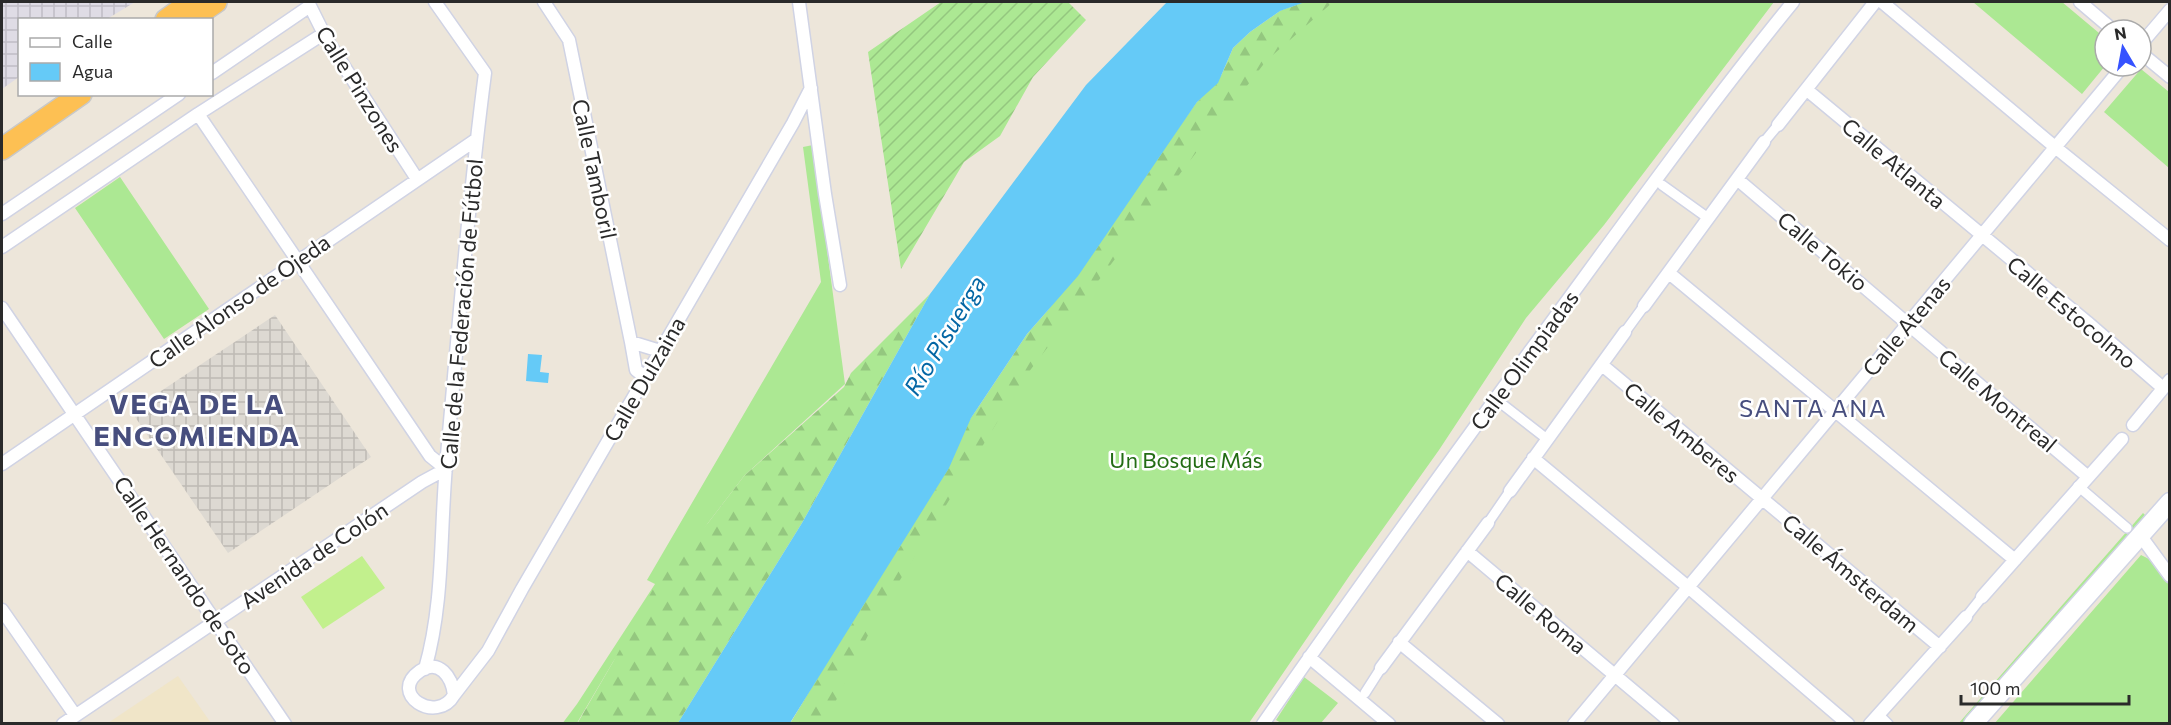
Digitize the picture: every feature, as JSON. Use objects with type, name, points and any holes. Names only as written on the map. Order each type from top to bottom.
[{"type":"highway","points":[[169,18],[191,2]]},
{"type":"highway","points":[[193,18],[216,2]]},
{"type":"highway","points":[[2,134],[56,96]]},
{"type":"highway","points":[[2,149],[78,96]]},
{"type":"main road","points":[[1973,723],[2134,532],[2169,502]]},
{"type":"street","name":"Calle de la Federación de Fútbol","points":[[425,669],[432,642],[436,611],[446,469],[485,73],[435,2]]},
{"type":"street","name":"Calle Tamboril","points":[[544,2],[569,40],[636,370],[645,377]]},
{"type":"street","points":[[799,2],[840,285]]},
{"type":"street","name":"Calle Olimpiadas","points":[[1263,723],[1732,76],[1792,2]]},
{"type":"street","points":[[1644,306],[1771,133],[1875,2]]},
{"type":"street","points":[[1882,2],[2169,240]]},
{"type":"street","points":[[2080,2],[2099,18]]},
{"type":"street","name":"Calle Pinzones","points":[[213,72],[310,6],[323,34],[417,179]]},
{"type":"street","points":[[2153,29],[2169,10]]},
{"type":"street","points":[[2,247],[198,114],[323,34]]},
{"type":"street","points":[[2153,63],[2169,77]]},
{"type":"street","name":"Calle Atenas","points":[[1574,723],[2113,78]]},
{"type":"street","name":"Calle Dulzaina","points":[[454,695],[488,651],[793,123],[811,88]]},
{"type":"street","name":"Calle Atlanta","points":[[1806,90],[1981,236]]},
{"type":"street","points":[[2,214],[176,96]]},
{"type":"street","points":[[198,114],[430,456],[446,469]]},
{"type":"street","name":"Calle Alonso de Ojeda","points":[[2,464],[477,138]]},
{"type":"street","name":"Calle Tokio","points":[[1737,179],[1908,324]]},
{"type":"street","points":[[1662,185],[1708,219]]},
{"type":"street","name":"Calle Estocolmo","points":[[1981,236],[2166,384],[2087,476]]},
{"type":"street","points":[[1669,273],[2015,560]]},
{"type":"street","name":"Calle Amberes","points":[[1507,496],[1644,306]]},
{"type":"street","name":"Calle Hernando de Soto","points":[[2,308],[285,723]]},
{"type":"street","name":"Calle Montreal","points":[[1908,324],[2087,476]]},
{"type":"street","points":[[631,342],[660,351]]},
{"type":"street","name":"Calle Amberes","points":[[1602,365],[1762,499]]},
{"type":"street","points":[[1502,404],[1547,440]]},
{"type":"street","points":[[1533,458],[1848,723]]},
{"type":"street","name":"Avenida de Colón","points":[[63,723],[422,482],[446,469]]},
{"type":"street","points":[[1980,600],[2087,476]]},
{"type":"street","points":[[2078,486],[2134,532],[2169,576]]},
{"type":"street","points":[[1365,693],[1399,642],[1507,496]]},
{"type":"street","name":"Calle Ámsterdam","points":[[1762,499],[1940,646]]},
{"type":"street","name":"Calle Roma","points":[[1467,551],[1674,723]]},
{"type":"street","name":"Calle Ámsterdam","points":[[1879,721],[1980,600]]},
{"type":"street","points":[[2,609],[75,715]]},
{"type":"street","name":"Calle de la Federación de Fútbol","points":[[432,642],[443,671]]},
{"type":"street","points":[[1399,642],[1497,723]]},
{"type":"street","points":[[1309,657],[1389,723]]},
{"type":"street","points":[[443,671],[453,682],[454,695],[438,716],[420,712],[410,697],[409,690],[414,676],[425,669],[443,671],[474,668]]},
{"type":"shaded area","points":[[2,2],[135,2],[109,18],[18,18],[18,78],[2,89]]},
{"type":"shaded area","points":[[275,315],[371,457],[228,553],[131,411]]},
{"type":"shaded area","points":[[178,676],[211,723],[108,723],[169,682]]},
{"type":"green space","points":[[941,2],[1068,2],[1086,20],[1033,77],[1000,136],[964,162],[901,269],[868,52]]},
{"type":"green space","name":"Un Bosque Más","points":[[1305,2],[1774,2],[1604,225],[1526,318],[1439,450],[1249,723],[790,724],[971,418],[1197,102],[1280,11]]},
{"type":"green space","points":[[1305,2],[1333,2],[1266,61],[1025,377],[876,619],[825,723],[790,724],[949,468],[971,418],[1027,334],[1078,276],[1197,102],[1218,83],[1233,48],[1250,32],[1280,11]]},
{"type":"green space","points":[[1973,2],[2062,2],[2093,28],[2093,78],[2095,78],[2082,94]]},
{"type":"green space","points":[[2133,78],[2152,78],[2169,92],[2169,168],[2104,112]]},
{"type":"green space","points":[[813,145],[845,384],[744,476],[708,523],[613,662],[577,723],[562,724],[655,584],[647,580],[821,282],[803,147]]},
{"type":"green space","points":[[120,177],[209,309],[164,339],[75,208]]},
{"type":"green space","points":[[930,294],[802,523],[678,723],[577,724],[658,580],[708,523],[744,476],[844,387],[851,373]]},
{"type":"green space","points":[[2143,513],[2147,517],[1966,723],[1958,724]]},
{"type":"green space","points":[[2141,555],[2151,560],[2169,585],[2169,723],[1994,724]]},
{"type":"green space","points":[[362,556],[385,588],[323,629],[301,597]]},
{"type":"green space","points":[[1304,677],[1338,703],[1321,723],[1281,723],[1276,720]]},
{"type":"water","name":"Río Pisuerga","points":[[1167,2],[1305,2],[1280,11],[1250,32],[1233,48],[1218,83],[1197,102],[1078,276],[1027,334],[971,418],[949,468],[790,723],[678,723],[802,523],[930,294],[1086,85]]},
{"type":"water","points":[[528,354],[542,355],[540,372],[549,373],[548,383],[526,381]]},
{"type":"district","name":"SANTA ANA","points":[[1813,407]]},
{"type":"district","name":"VEGA DE LA ENCOMIENDA","points":[[197,419]]}]
